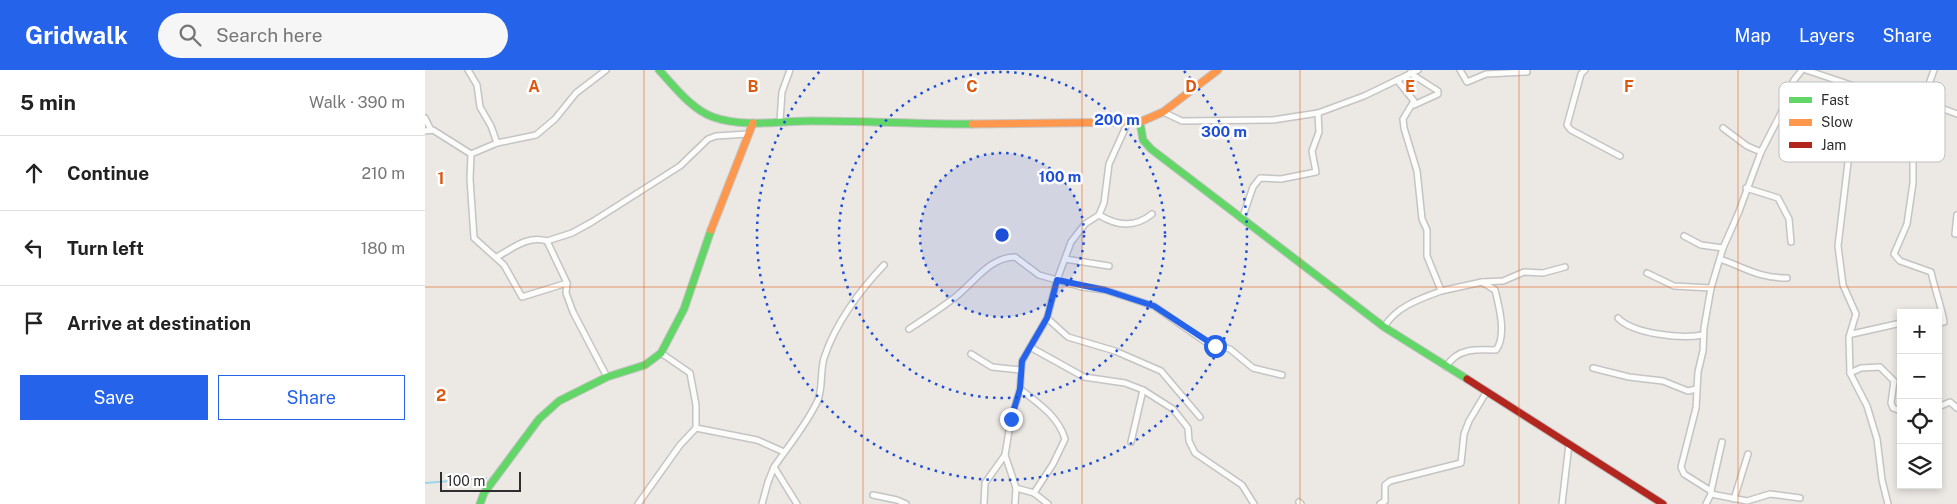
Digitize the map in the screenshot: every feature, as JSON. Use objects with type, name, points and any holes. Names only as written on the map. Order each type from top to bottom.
[{"type":"street","points":[[468,70],[477,85],[480,107],[491,126],[497,143]]},
{"type":"street","points":[[471,154],[497,143],[536,135],[555,119],[576,93],[607,70]]},
{"type":"street","points":[[659,70],[677,88],[712,117],[753,123],[780,121],[945,125],[1140,122],[1163,112],[1218,70]]},
{"type":"street","points":[[780,121],[783,92],[790,70]]},
{"type":"street","points":[[1163,112],[1182,121],[1273,120],[1319,113],[1364,96],[1418,70]]},
{"type":"street","points":[[1460,70],[1467,82],[1486,74],[1527,72]]},
{"type":"street","points":[[1585,70],[1581,74],[1567,125],[1571,130],[1620,156]]},
{"type":"street","points":[[1793,82],[1802,70]]},
{"type":"street","points":[[1806,70],[1842,82]]},
{"type":"street","points":[[1928,82],[1934,70]]},
{"type":"street","points":[[1410,74],[1438,91],[1438,94],[1414,105],[1403,119],[1417,171],[1422,219],[1427,230],[1427,256],[1441,291]]},
{"type":"street","points":[[1397,80],[1413,98],[1414,105]]},
{"type":"street","points":[[1945,109],[1957,114]]},
{"type":"street","points":[[1242,219],[1253,187],[1260,178],[1281,179],[1316,172],[1312,151],[1317,140],[1319,113]]},
{"type":"street","points":[[1779,117],[1761,152],[1746,188],[1738,214],[1723,248],[1711,288],[1696,389],[1696,408],[1681,467],[1684,474],[1711,493],[1734,499],[1747,501],[1770,494],[1800,498]]},
{"type":"street","points":[[425,118],[428,131],[451,139],[471,154]]},
{"type":"street","points":[[984,504],[985,483],[1005,455],[1011,419],[1020,389],[1019,370],[1022,361],[1047,318],[1057,280],[1071,242],[1085,224],[1099,215],[1104,203],[1109,164],[1128,122]]},
{"type":"street","points":[[1140,122],[1143,140],[1151,149],[1384,327],[1663,504]]},
{"type":"street","points":[[480,504],[484,494],[539,419],[559,400],[607,378],[645,365],[661,352],[684,309],[721,200],[753,123]]},
{"type":"street","points":[[1723,128],[1747,146],[1761,152]]},
{"type":"street","points":[[497,257],[530,239],[537,238],[547,241],[572,234],[680,166],[708,139],[716,136],[748,134]]},
{"type":"street","points":[[471,154],[470,179],[474,238],[504,265],[523,297],[567,283]]},
{"type":"street","points":[[1848,162],[1838,246],[1843,285],[1856,314],[1852,334],[1849,338],[1850,373],[1867,406],[1877,438],[1882,480],[1888,504]]},
{"type":"street","points":[[1913,162],[1913,183],[1907,224],[1895,254],[1899,261],[1931,272],[1942,309]]},
{"type":"street","points":[[1746,188],[1778,198],[1789,219],[1791,242]]},
{"type":"street","points":[[1099,215],[1117,224],[1129,225],[1143,222],[1152,214]]},
{"type":"street","points":[[1955,234],[1957,215]]},
{"type":"street","points":[[1684,236],[1701,245],[1723,248]]},
{"type":"street","points":[[547,241],[567,283],[566,293],[573,312],[607,378]]},
{"type":"street","points":[[909,329],[967,288],[979,272],[1006,258],[1015,257],[1035,273],[1057,280],[1105,290],[1154,306],[1207,343],[1230,349],[1253,368],[1282,375]]},
{"type":"street","points":[[1065,259],[1109,266]]},
{"type":"street","points":[[1720,259],[1741,266],[1757,276],[1787,278]]},
{"type":"street","points":[[762,504],[774,467],[799,432],[818,398],[824,358],[841,323],[873,276],[884,265]]},
{"type":"street","points":[[1384,327],[1396,313],[1413,301],[1441,291],[1481,282],[1503,281],[1524,272],[1543,273],[1565,267]]},
{"type":"street","points":[[1647,273],[1674,286],[1711,288]]},
{"type":"street","points":[[1447,366],[1452,358],[1458,354],[1469,351],[1497,350],[1500,345],[1501,333],[1495,290],[1481,282]]},
{"type":"street","points":[[1942,310],[1944,322],[1942,322]]},
{"type":"street","points":[[1047,318],[1068,337],[1115,351],[1161,371],[1199,417]]},
{"type":"street","points":[[1618,318],[1626,325],[1661,334],[1678,336],[1703,335]]},
{"type":"street","points":[[1852,334],[1897,324]]},
{"type":"street","points":[[1030,347],[1083,377],[1125,383],[1143,390],[1173,409],[1183,418],[1189,428],[1189,441],[1195,453],[1242,485],[1254,504]]},
{"type":"street","points":[[638,504],[669,459],[696,428],[696,405],[691,373],[661,352]]},
{"type":"street","points":[[971,354],[992,367],[1019,370]]},
{"type":"street","points":[[1850,373],[1861,368],[1880,367],[1894,381],[1891,403],[1893,408],[1897,410]]},
{"type":"street","points":[[1593,368],[1629,377],[1663,381],[1688,391],[1696,389]]},
{"type":"street","points":[[1020,389],[1048,410],[1063,432],[1065,440],[1053,464],[1034,493]]},
{"type":"street","points":[[1131,442],[1143,390]]},
{"type":"street","points":[[1380,504],[1385,501],[1385,484],[1390,481],[1461,463],[1464,434],[1469,421],[1487,391]]},
{"type":"street","points":[[1942,405],[1950,402],[1957,408]]},
{"type":"street","points":[[696,428],[757,440],[784,452]]},
{"type":"street","points":[[1706,504],[1711,493],[1722,442]]},
{"type":"street","points":[[1562,504],[1569,444]]},
{"type":"street","points":[[1734,499],[1748,454]]},
{"type":"street","points":[[1005,455],[1016,488],[1015,504]]},
{"type":"street","points":[[774,467],[797,504]]},
{"type":"street","points":[[1016,488],[1034,493],[1048,504]]},
{"type":"street","points":[[873,495],[906,504]]},
{"type":"waterway","points":[[425,483],[486,478]]},
{"type":"traffic: fast","points":[[659,70],[698,109],[705,114],[725,120],[750,123],[812,121],[972,124]]},
{"type":"traffic: fast","points":[[1140,122],[1143,140],[1151,149],[1384,327],[1467,379]]},
{"type":"traffic: fast","points":[[480,504],[484,493],[539,419],[559,401],[607,377],[645,365],[661,353],[684,309],[711,230]]},
{"type":"traffic: slow","points":[[972,124],[1140,122],[1163,112],[1218,70]]},
{"type":"traffic: slow","points":[[711,230],[753,123]]},
{"type":"traffic: jam","points":[[1467,379],[1663,504]]},
{"type":"route","points":[[1011,419],[1020,389],[1019,370],[1022,361],[1047,318],[1057,280],[1081,287],[1105,290],[1154,306],[1187,327],[1207,343],[1215,346]]}]
